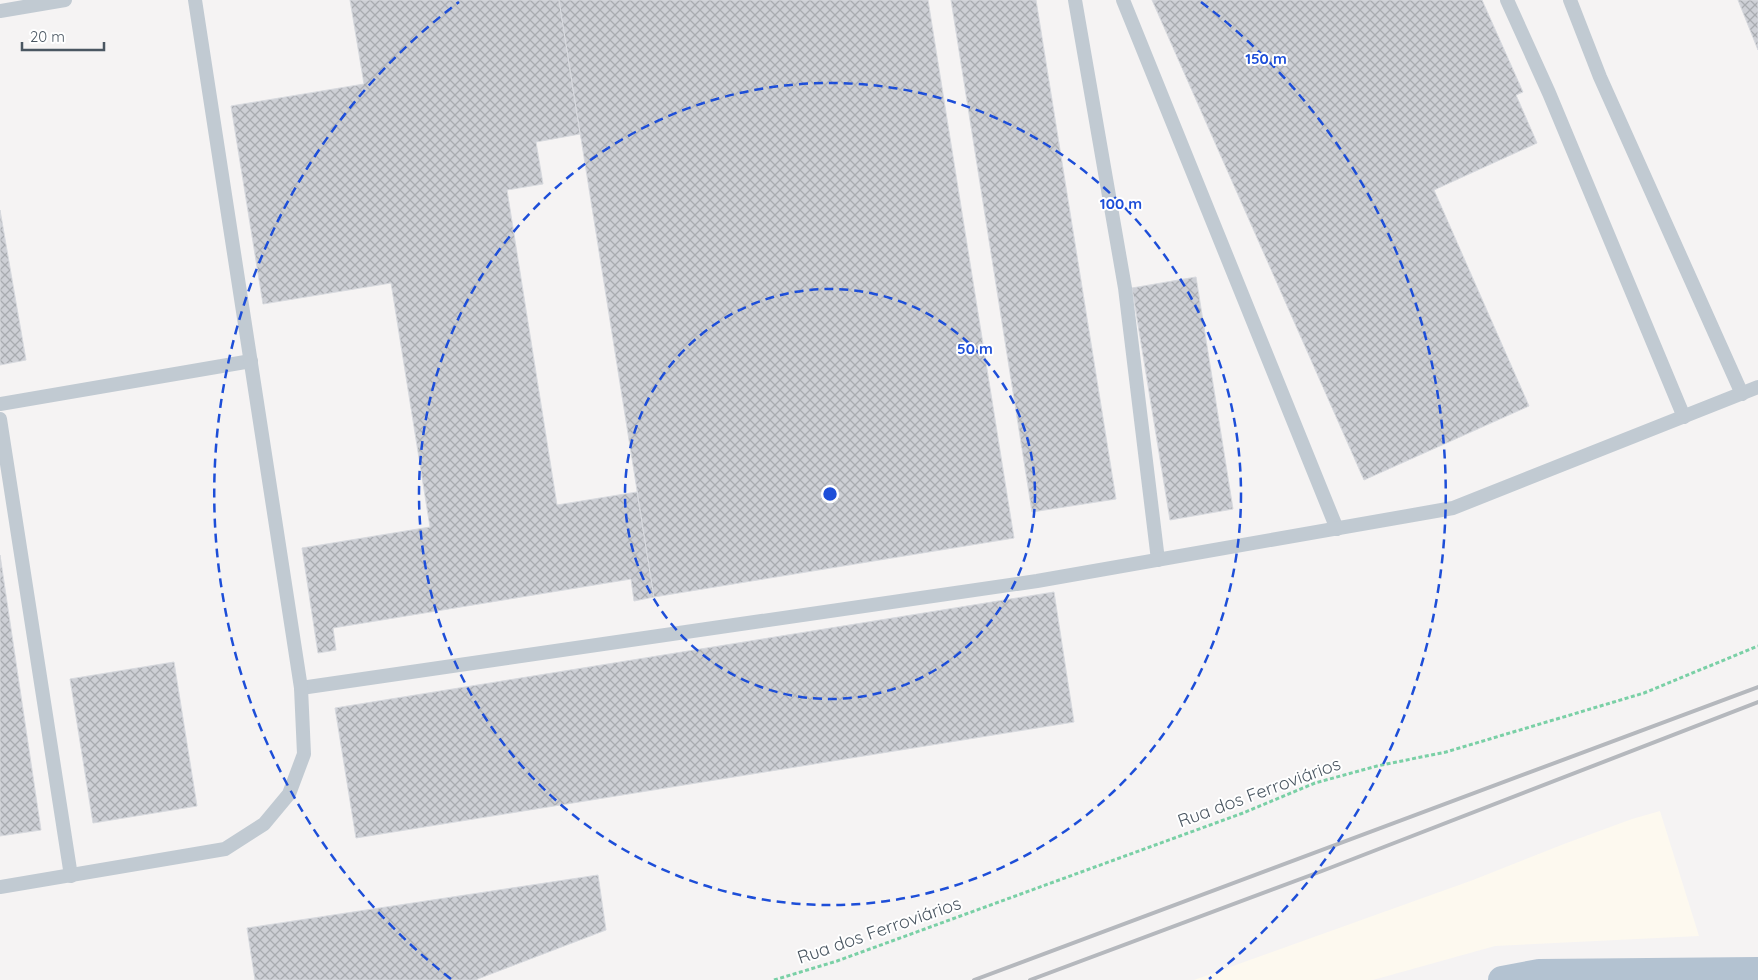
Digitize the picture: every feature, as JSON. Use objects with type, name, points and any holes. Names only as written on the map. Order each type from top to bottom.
[{"type":"main road","points":[[1502,980],[1539,973],[1758,971]]},
{"type":"lane","points":[[0,11],[65,0]]},
{"type":"lane","points":[[0,887],[225,849],[264,824],[289,794],[304,754],[301,688],[195,0]]},
{"type":"lane","points":[[1075,0],[1125,288],[1158,560]]},
{"type":"lane","points":[[1123,0],[1336,529]]},
{"type":"lane","points":[[1507,0],[1684,417]]},
{"type":"lane","points":[[1570,0],[1600,77],[1742,394]]},
{"type":"lane","points":[[0,404],[251,361]]},
{"type":"lane","points":[[301,688],[1036,581],[1453,508],[1758,387]]},
{"type":"lane","points":[[0,419],[71,876]]},
{"type":"path","name":"Rua dos Ferroviários","points":[[774,980],[837,961],[920,931],[1243,813],[1315,783],[1377,766],[1446,752],[1644,692],[1758,646]]},
{"type":"shaded area","points":[[1660,811],[1699,936],[1495,946],[1373,980],[1194,980],[1473,880],[1632,819]]},
{"type":"building","points":[[350,0],[559,0],[580,134],[536,142],[543,184],[507,190],[557,505],[637,492],[654,597],[634,601],[631,579],[333,628],[336,650],[318,653],[302,548],[430,527],[391,283],[263,304],[231,106],[364,84]]},
{"type":"building","points":[[559,0],[928,0],[1014,538],[654,597]]},
{"type":"building","points":[[951,0],[1036,0],[1116,499],[1032,512]]},
{"type":"building","points":[[1152,0],[1482,0],[1523,92],[1516,95],[1537,143],[1434,190],[1529,406],[1364,480]]},
{"type":"building","points":[[1738,0],[1758,0],[1758,50]]},
{"type":"building","points":[[0,210],[26,360],[0,365]]},
{"type":"building","points":[[1196,277],[1233,509],[1170,520],[1132,288]]},
{"type":"building","points":[[0,555],[41,830],[0,836]]},
{"type":"building","points":[[1054,592],[1074,722],[356,838],[335,708]]},
{"type":"building","points":[[174,662],[197,806],[93,823],[70,679]]},
{"type":"building","points":[[598,875],[606,930],[475,980],[255,980],[247,928]]},
{"type":"railway","points":[[974,980],[1758,687]]},
{"type":"railway","points":[[1030,980],[1322,871],[1758,702]]}]
